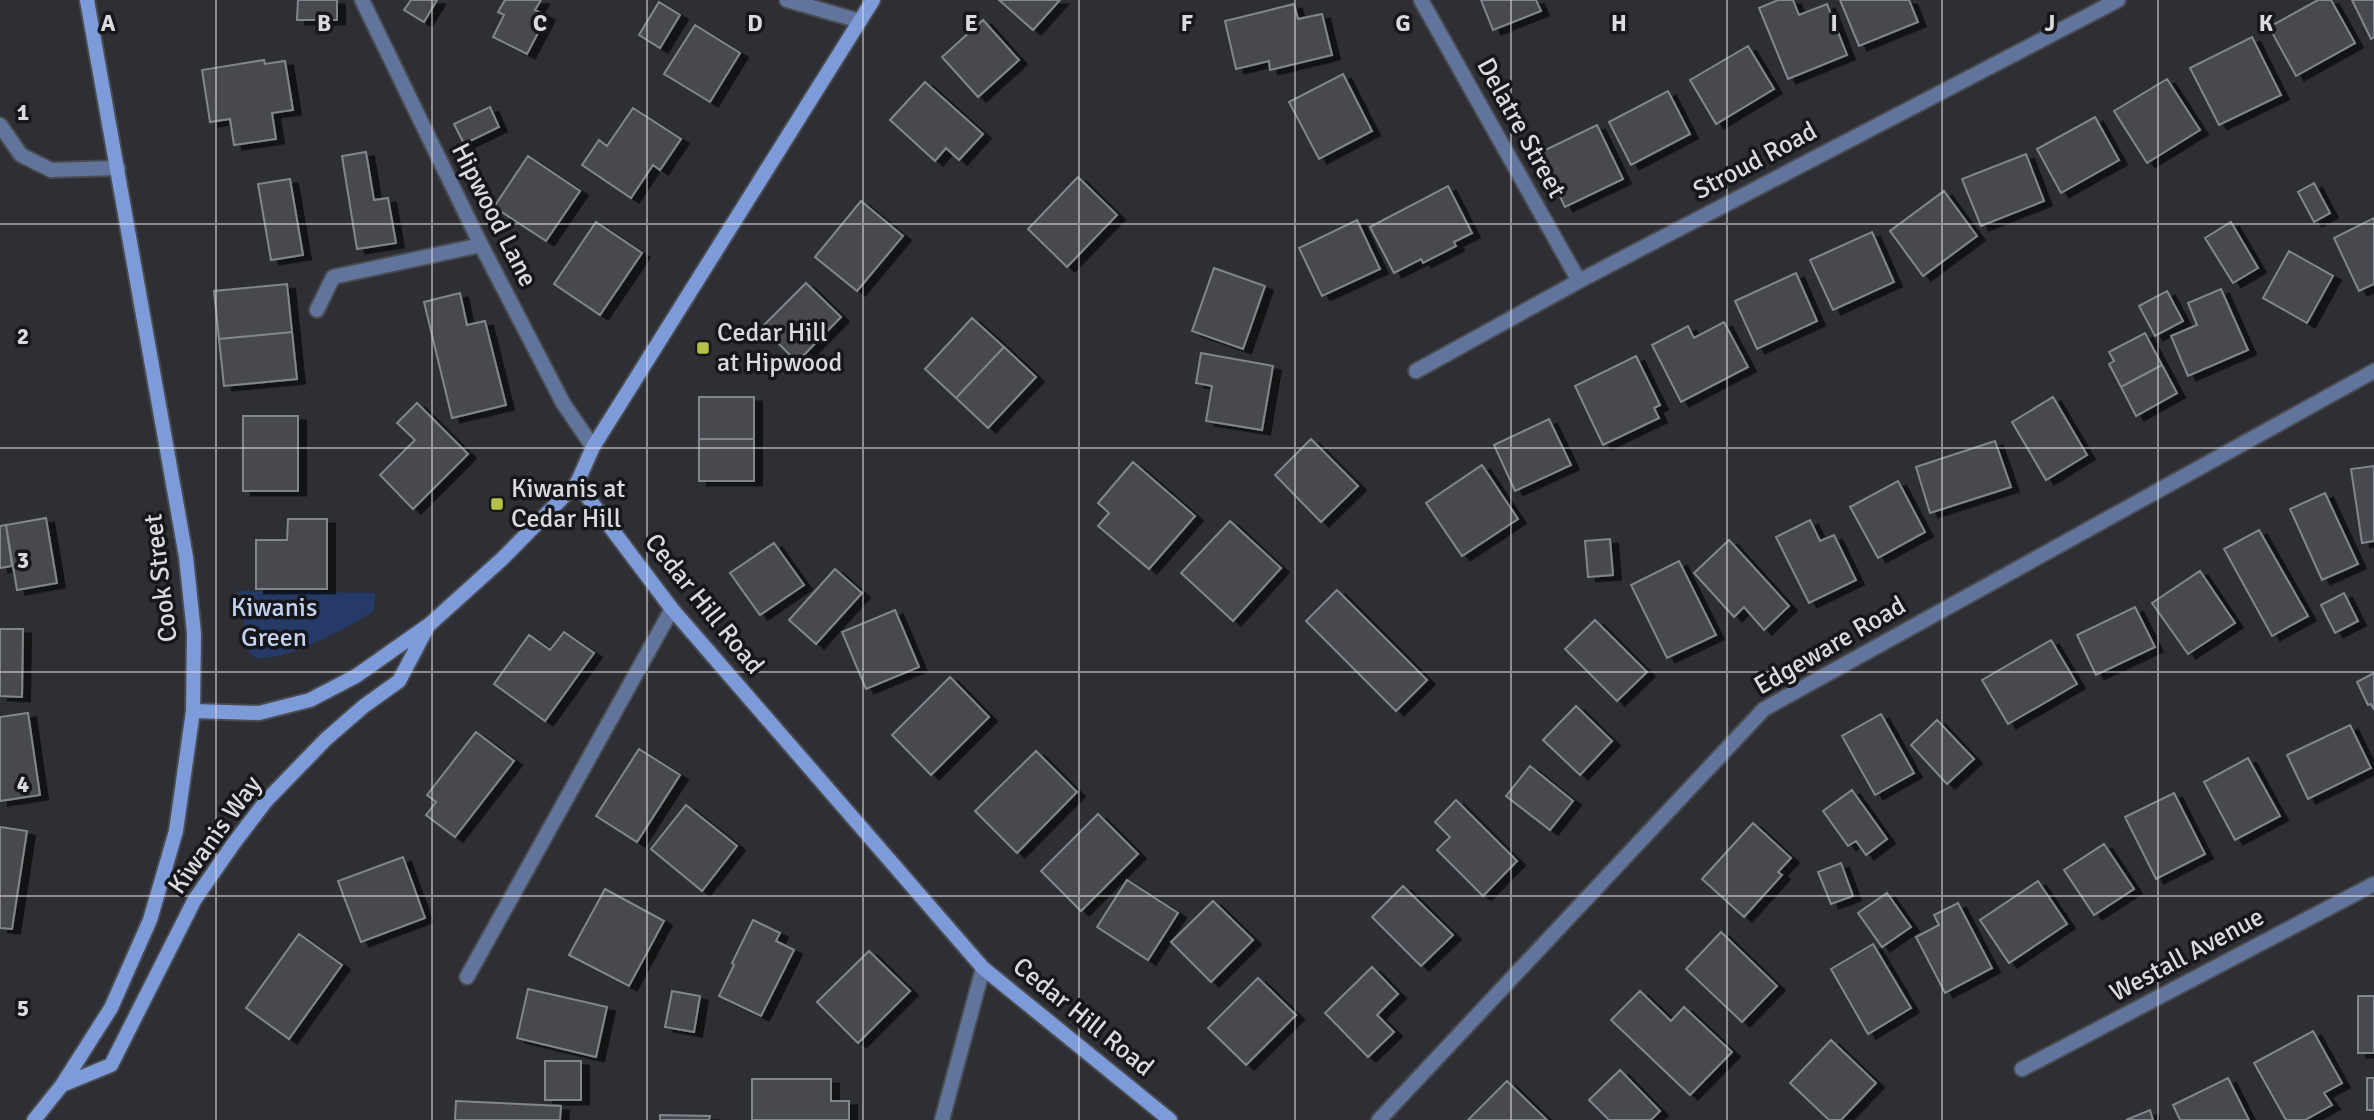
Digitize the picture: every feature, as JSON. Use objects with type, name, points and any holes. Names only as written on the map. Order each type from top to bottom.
[{"type":"street","name":"Cook Street","points":[[34,1120],[62,1085],[111,1008],[150,920],[176,831],[193,711],[194,634],[186,557],[88,0]]},
{"type":"street","name":"Hipwood Lane","points":[[362,0],[481,245],[563,403],[593,447]]},
{"type":"street","points":[[787,0],[860,21]]},
{"type":"street","points":[[577,483],[593,447],[873,0]]},
{"type":"street","name":"Delatre Street","points":[[1421,0],[1578,281]]},
{"type":"street","name":"Stroud Road","points":[[1416,370],[1578,281],[2119,0]]},
{"type":"street","points":[[0,125],[21,155],[51,170],[118,168]]},
{"type":"street","points":[[317,310],[333,277],[481,245]]},
{"type":"street","name":"Edgeware Road","points":[[1379,1120],[1764,709],[2374,371]]},
{"type":"street","name":"Kiwanis Way","points":[[193,711],[259,713],[310,700],[356,676],[430,624],[502,559],[577,483]]},
{"type":"street","name":"Cedar Hill Road","points":[[577,483],[672,609],[984,968],[1170,1120]]},
{"type":"street","points":[[467,977],[672,609]]},
{"type":"street","name":"Kiwanis Way","points":[[62,1085],[111,1065],[195,900],[234,843],[266,801],[326,738],[363,706],[398,681],[430,624]]},
{"type":"street","name":"Westall Avenue","points":[[2022,1069],[2374,884]]},
{"type":"street","points":[[942,1120],[984,968]]},
{"type":"green space","name":"Kiwanis Green","points":[[238,591],[375,593],[374,611],[300,649],[269,658],[256,658],[249,653]]},
{"type":"building","points":[[298,0],[337,0],[337,20],[297,20]]},
{"type":"building","points":[[411,0],[437,0],[424,22],[404,10]]},
{"type":"building","points":[[505,0],[541,0],[535,10],[547,16],[527,54],[493,37],[504,15],[498,12]]},
{"type":"building","points":[[999,0],[1060,0],[1033,30]]},
{"type":"building","points":[[1481,0],[1536,0],[1541,11],[1493,30]]},
{"type":"building","points":[[1778,0],[1793,0],[1799,15],[1827,4],[1847,55],[1788,79],[1759,8]]},
{"type":"building","points":[[1840,0],[1909,0],[1918,22],[1859,46]]},
{"type":"building","points":[[2318,0],[2331,0],[2355,43],[2296,76],[2269,27]]},
{"type":"building","points":[[2352,0],[2374,0],[2374,37],[2371,39]]},
{"type":"building","points":[[659,2],[680,15],[660,48],[639,35]]},
{"type":"building","points":[[1294,4],[1298,19],[1322,14],[1332,55],[1270,70],[1269,61],[1236,69],[1225,21]]},
{"type":"building","points":[[983,20],[1019,60],[978,97],[942,57]]},
{"type":"building","points":[[695,25],[740,53],[710,102],[664,74]]},
{"type":"building","points":[[2252,37],[2281,95],[2219,125],[2190,68]]},
{"type":"building","points":[[1748,46],[1774,89],[1716,124],[1690,80]]},
{"type":"building","points":[[264,60],[265,64],[285,61],[293,110],[272,113],[276,139],[234,145],[230,119],[210,122],[202,70]]},
{"type":"building","points":[[1343,74],[1372,131],[1319,159],[1289,102]]},
{"type":"building","points":[[2167,79],[2200,130],[2147,163],[2114,111]]},
{"type":"building","points":[[925,82],[983,134],[959,160],[946,148],[935,161],[890,120]]},
{"type":"building","points":[[1668,91],[1690,134],[1631,165],[1609,122]]},
{"type":"building","points":[[490,107],[499,127],[464,144],[454,124]]},
{"type":"building","points":[[633,108],[681,139],[660,170],[653,165],[631,198],[582,165],[599,140],[607,146]]},
{"type":"building","points":[[2095,117],[2119,160],[2061,193],[2037,149]]},
{"type":"building","points":[[1597,125],[1623,179],[1565,207],[1539,153]]},
{"type":"building","points":[[366,152],[374,200],[388,198],[396,243],[357,249],[342,156]]},
{"type":"building","points":[[2026,154],[2044,201],[1981,226],[1962,179]]},
{"type":"building","points":[[528,156],[580,191],[546,241],[494,207]]},
{"type":"building","points":[[1078,177],[1117,215],[1067,267],[1028,229]]},
{"type":"building","points":[[290,179],[303,255],[271,260],[258,184]]},
{"type":"building","points":[[2314,183],[2330,213],[2314,222],[2298,192]]},
{"type":"building","points":[[1448,186],[1472,233],[1454,242],[1456,246],[1423,263],[1421,259],[1394,273],[1370,227]]},
{"type":"building","points":[[1944,191],[1977,236],[1923,276],[1890,231]]},
{"type":"building","points":[[861,201],[903,236],[857,291],[815,257]]},
{"type":"building","points":[[2374,218],[2374,284],[2359,291],[2334,238]]},
{"type":"building","points":[[1357,220],[1380,269],[1322,296],[1299,248]]},
{"type":"building","points":[[596,222],[642,253],[600,315],[554,284]]},
{"type":"building","points":[[2231,222],[2258,268],[2233,283],[2205,238]]},
{"type":"building","points":[[1872,232],[1894,282],[1833,310],[1810,260]]},
{"type":"building","points":[[2289,251],[2333,276],[2307,323],[2263,298]]},
{"type":"building","points":[[1214,268],[1265,286],[1243,349],[1192,331]]},
{"type":"building","points":[[1796,273],[1817,321],[1757,349],[1735,301]]},
{"type":"building","points":[[806,283],[841,317],[797,362],[762,327]]},
{"type":"building","points":[[287,284],[292,332],[219,339],[214,291]]},
{"type":"building","points":[[2221,289],[2248,350],[2188,376],[2171,336],[2197,325],[2188,303]]},
{"type":"building","points":[[2167,291],[2183,321],[2155,336],[2139,306]]},
{"type":"building","points":[[460,293],[467,325],[485,321],[506,405],[452,418],[424,302]]},
{"type":"building","points":[[972,318],[1004,347],[956,398],[925,369]]},
{"type":"building","points":[[1724,322],[1748,367],[1681,402],[1652,345],[1688,326],[1694,338]]},
{"type":"building","points":[[292,332],[297,379],[224,386],[219,339]]},
{"type":"building","points":[[2145,333],[2162,365],[2121,387],[2109,364],[2114,361],[2109,352]]},
{"type":"building","points":[[1004,347],[1036,377],[988,428],[956,398]]},
{"type":"building","points":[[1201,353],[1273,366],[1262,430],[1206,421],[1212,386],[1196,383]]},
{"type":"building","points":[[1636,356],[1660,405],[1654,408],[1659,418],[1603,445],[1575,386]]},
{"type":"building","points":[[2162,365],[2177,393],[2136,416],[2121,387]]},
{"type":"building","points":[[699,397],[754,397],[754,439],[699,439]]},
{"type":"building","points":[[2053,397],[2087,455],[2046,480],[2012,422]]},
{"type":"building","points":[[417,403],[468,454],[413,509],[380,475],[415,440],[397,423]]},
{"type":"building","points":[[243,416],[298,416],[298,491],[243,491]]},
{"type":"building","points":[[1549,419],[1571,465],[1515,491],[1494,445]]},
{"type":"building","points":[[699,439],[754,439],[754,481],[699,481]]},
{"type":"building","points":[[1311,439],[1358,486],[1321,522],[1275,475]]},
{"type":"building","points":[[1995,441],[2011,487],[1930,513],[1916,467]]},
{"type":"building","points":[[1133,462],[1195,516],[1149,569],[1098,526],[1109,513],[1098,503]]},
{"type":"building","points":[[1482,465],[1518,519],[1462,556],[1426,503]]},
{"type":"building","points":[[2374,466],[2374,541],[2362,543],[2351,469]]},
{"type":"building","points":[[1898,481],[1925,532],[1878,558],[1850,507]]},
{"type":"building","points":[[2325,493],[2358,564],[2322,580],[2290,509]]},
{"type":"building","points":[[46,518],[57,583],[17,590],[6,525]]},
{"type":"building","points":[[288,519],[327,519],[327,589],[256,589],[256,540],[287,540]]},
{"type":"building","points":[[1810,520],[1820,541],[1834,535],[1856,580],[1809,603],[1776,537]]},
{"type":"building","points":[[1230,521],[1281,568],[1233,621],[1181,573]]},
{"type":"building","points":[[6,525],[12,566],[0,568],[0,526]]},
{"type":"building","points":[[2259,530],[2308,616],[2272,636],[2224,549]]},
{"type":"building","points":[[1610,539],[1613,575],[1588,577],[1585,541]]},
{"type":"building","points":[[1729,540],[1789,606],[1764,630],[1744,607],[1734,617],[1694,573]]},
{"type":"building","points":[[774,543],[804,585],[760,615],[730,573]]},
{"type":"building","points":[[1679,561],[1716,635],[1667,658],[1631,585]]},
{"type":"building","points":[[835,569],[862,593],[816,644],[789,620]]},
{"type":"building","points":[[2200,571],[2235,623],[2188,654],[2152,603]]},
{"type":"building","points":[[1337,590],[1427,680],[1396,711],[1306,621]]},
{"type":"building","points":[[2344,593],[2358,621],[2335,633],[2321,605]]},
{"type":"building","points":[[2135,607],[2155,647],[2096,675],[2077,635]]},
{"type":"building","points":[[895,610],[919,667],[866,689],[842,632]]},
{"type":"building","points":[[1595,620],[1647,672],[1617,701],[1565,649]]},
{"type":"building","points":[[0,629],[23,629],[22,697],[0,696]]},
{"type":"building","points":[[564,632],[594,653],[545,721],[494,684],[529,635],[550,650]]},
{"type":"building","points":[[2051,640],[2077,684],[2008,724],[1982,680]]},
{"type":"building","points":[[2374,673],[2374,710],[2371,704],[2368,705],[2357,682]]},
{"type":"building","points":[[950,677],[989,717],[931,775],[892,735]]},
{"type":"building","points":[[1576,706],[1612,741],[1580,775],[1543,740]]},
{"type":"building","points":[[28,713],[40,795],[0,801],[0,717]]},
{"type":"building","points":[[1881,714],[1914,773],[1875,795],[1842,736]]},
{"type":"building","points":[[1937,720],[1974,759],[1947,784],[1911,745]]},
{"type":"building","points":[[2350,725],[2371,768],[2308,799],[2287,755]]},
{"type":"building","points":[[476,732],[514,761],[455,837],[426,815],[436,802],[427,795]]},
{"type":"building","points":[[639,749],[680,775],[637,842],[596,816]]},
{"type":"building","points":[[1036,751],[1077,792],[1017,853],[975,811]]},
{"type":"building","points":[[2248,758],[2280,816],[2235,840],[2204,782]]},
{"type":"building","points":[[1530,766],[1573,801],[1550,830],[1506,796]]},
{"type":"building","points":[[1852,790],[1887,839],[1866,855],[1856,841],[1848,846],[1823,811]]},
{"type":"building","points":[[2174,793],[2205,854],[2156,879],[2125,817]]},
{"type":"building","points":[[1456,800],[1517,861],[1483,896],[1437,850],[1450,837],[1435,822]]},
{"type":"building","points":[[686,805],[737,846],[702,891],[651,849]]},
{"type":"building","points":[[1098,814],[1138,854],[1081,911],[1041,871]]},
{"type":"building","points":[[1753,823],[1791,858],[1778,872],[1782,875],[1744,917],[1702,879]]},
{"type":"building","points":[[0,827],[27,831],[12,929],[0,928]]},
{"type":"building","points":[[2104,844],[2134,889],[2094,915],[2064,870]]},
{"type":"building","points":[[403,857],[425,918],[361,942],[338,881]]},
{"type":"building","points":[[1841,863],[1853,896],[1831,904],[1818,872]]},
{"type":"building","points":[[1127,880],[1178,913],[1148,960],[1097,927]]},
{"type":"building","points":[[2038,881],[2067,924],[2009,963],[1980,920]]},
{"type":"building","points":[[1403,886],[1453,935],[1421,966],[1372,917]]},
{"type":"building","points":[[605,889],[664,921],[629,986],[569,955]]},
{"type":"building","points":[[1887,893],[1911,927],[1882,947],[1858,913]]},
{"type":"building","points":[[1213,901],[1253,940],[1211,982],[1171,942]]},
{"type":"building","points":[[1958,903],[1992,968],[1945,993],[1916,937],[1939,925],[1934,915]]},
{"type":"building","points":[[753,920],[780,933],[776,941],[794,950],[761,1016],[719,996]]},
{"type":"building","points":[[1721,932],[1777,986],[1742,1022],[1686,969]]},
{"type":"building","points":[[299,934],[342,965],[289,1039],[246,1008]]},
{"type":"building","points":[[1873,944],[1911,1008],[1868,1034],[1831,969]]},
{"type":"building","points":[[869,951],[910,991],[858,1043],[817,1002]]},
{"type":"building","points":[[1372,967],[1398,994],[1377,1015],[1394,1032],[1368,1057],[1325,1013]]},
{"type":"building","points":[[1258,978],[1296,1015],[1246,1065],[1208,1028]]},
{"type":"building","points":[[528,989],[607,1007],[596,1057],[517,1038]]},
{"type":"building","points":[[672,991],[700,996],[694,1032],[665,1027]]},
{"type":"building","points":[[1640,991],[1671,1021],[1684,1007],[1732,1052],[1690,1095],[1611,1020]]},
{"type":"building","points":[[2358,996],[2374,996],[2374,1053],[2358,1053]]},
{"type":"building","points":[[2313,1031],[2342,1083],[2324,1093],[2332,1105],[2305,1120],[2286,1120],[2254,1063]]},
{"type":"building","points":[[1831,1040],[1876,1083],[1841,1120],[1829,1120],[1790,1083]]},
{"type":"building","points":[[545,1061],[581,1061],[581,1100],[545,1100]]},
{"type":"building","points":[[1620,1070],[1660,1111],[1651,1120],[1609,1120],[1589,1100]]},
{"type":"building","points":[[2228,1078],[2249,1120],[2180,1120],[2173,1105]]},
{"type":"building","points":[[2367,1078],[2374,1078],[2374,1110],[2367,1110]]},
{"type":"building","points":[[752,1079],[831,1079],[831,1101],[849,1101],[849,1120],[752,1120]]},
{"type":"building","points":[[1507,1081],[1547,1120],[1468,1120]]},
{"type":"building","points":[[456,1101],[561,1106],[560,1120],[455,1120]]},
{"type":"building","points":[[2150,1110],[2153,1120],[2126,1120]]},
{"type":"building","points":[[660,1115],[710,1116],[709,1120],[660,1120]]},
{"type":"place","name":"Cedar Hill at Hipwood","points":[[703,348]]},
{"type":"place","name":"Kiwanis at Cedar Hill","points":[[497,504]]}]
